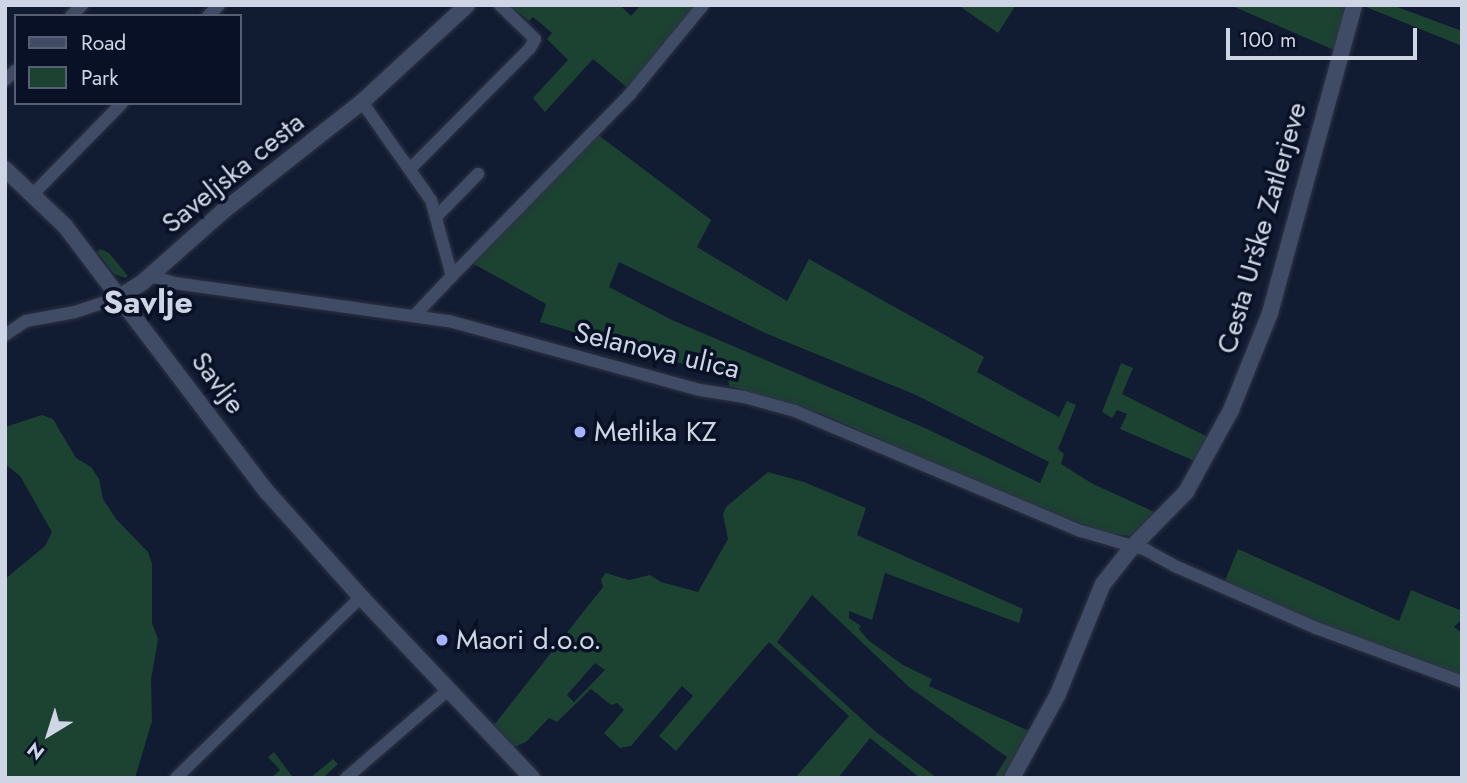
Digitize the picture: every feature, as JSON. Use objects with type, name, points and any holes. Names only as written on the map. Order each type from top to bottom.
[{"type":"street","name":"Saveljska cesta","points":[[5,335],[26,321],[75,312],[120,297],[150,276],[222,212],[362,102],[467,5]]},
{"type":"street","points":[[410,169],[530,48],[535,39],[500,5]]},
{"type":"street","points":[[415,315],[615,111],[703,5]]},
{"type":"street","name":"Cesta Urške Zatlerjeve","points":[[1012,778],[1058,694],[1098,593],[1133,546],[1186,492],[1216,442],[1253,360],[1296,221],[1354,5]]},
{"type":"street","points":[[362,102],[383,137],[431,200],[452,276]]},
{"type":"street","points":[[34,193],[120,105]]},
{"type":"street","name":"Savlje","points":[[5,169],[34,193],[65,226],[268,493],[361,597],[531,778]]},
{"type":"street","points":[[436,216],[478,174]]},
{"type":"street","name":"Selanova ulica","points":[[150,276],[174,283],[449,321],[700,390],[744,397],[795,411],[1082,531],[1133,546],[1317,628],[1462,682]]},
{"type":"street","points":[[176,778],[301,660],[361,597]]},
{"type":"street","points":[[346,778],[449,689]]},
{"type":"green space","points":[[509,5],[620,5],[631,16],[641,5],[699,5],[630,90],[593,59],[545,112],[533,98],[568,60],[547,39],[552,33],[533,17],[529,21]]},
{"type":"green space","points":[[958,5],[1016,5],[998,33]]},
{"type":"green space","points":[[1230,5],[1347,5],[1334,50]]},
{"type":"green space","points":[[1361,5],[1392,5],[1462,31],[1462,46]]},
{"type":"green space","points":[[597,134],[711,220],[697,247],[787,301],[809,259],[984,357],[977,372],[1031,402],[1059,417],[1067,401],[1076,405],[1058,449],[1064,454],[1061,464],[1093,484],[1161,515],[1131,536],[1105,533],[1007,495],[819,413],[729,386],[728,377],[540,322],[546,304],[470,262]],"holes":[[[619,262],[765,333],[916,395],[1049,462],[1040,483],[925,428],[672,320],[609,287]]]},
{"type":"green space","points":[[100,249],[109,253],[128,276],[125,278],[114,274],[97,252]]},
{"type":"green space","points":[[1121,363],[1133,368],[1122,394],[1210,438],[1197,462],[1120,429],[1127,414],[1117,410],[1112,418],[1102,412]]},
{"type":"green space","points":[[42,415],[53,419],[76,458],[91,467],[99,479],[103,499],[116,519],[148,552],[152,564],[152,623],[158,639],[151,680],[152,721],[135,778],[5,778],[5,579],[45,546],[52,532],[20,476],[5,464],[5,427]]},
{"type":"green space","points":[[768,472],[804,482],[866,508],[857,535],[1023,609],[1019,623],[885,573],[872,620],[849,611],[849,618],[861,626],[859,629],[868,640],[903,665],[932,679],[929,686],[1029,731],[1002,778],[994,778],[1007,757],[909,687],[812,595],[777,642],[876,732],[937,778],[920,778],[870,738],[838,778],[795,778],[849,716],[769,642],[676,751],[659,736],[693,696],[682,686],[631,746],[620,748],[604,733],[624,710],[617,703],[611,705],[591,689],[557,722],[549,718],[526,742],[514,747],[494,725],[603,587],[601,579],[606,573],[629,580],[650,575],[661,582],[698,592],[728,539],[723,514],[726,507]],"holes":[[[595,663],[605,670],[574,702],[567,695]]]},
{"type":"green space","points":[[1238,549],[1399,621],[1411,590],[1462,611],[1462,619],[1454,627],[1462,633],[1462,677],[1323,625],[1224,583]]},
{"type":"green space","points":[[274,752],[294,778],[271,778],[280,770],[268,757]]},
{"type":"green space","points":[[333,759],[338,764],[323,778],[310,778]]},
{"type":"place","name":"Metlika KZ","points":[[580,432]]},
{"type":"place","name":"Maori d.o.o.","points":[[442,640]]},
{"type":"district","name":"Savlje","points":[[148,302]]}]
